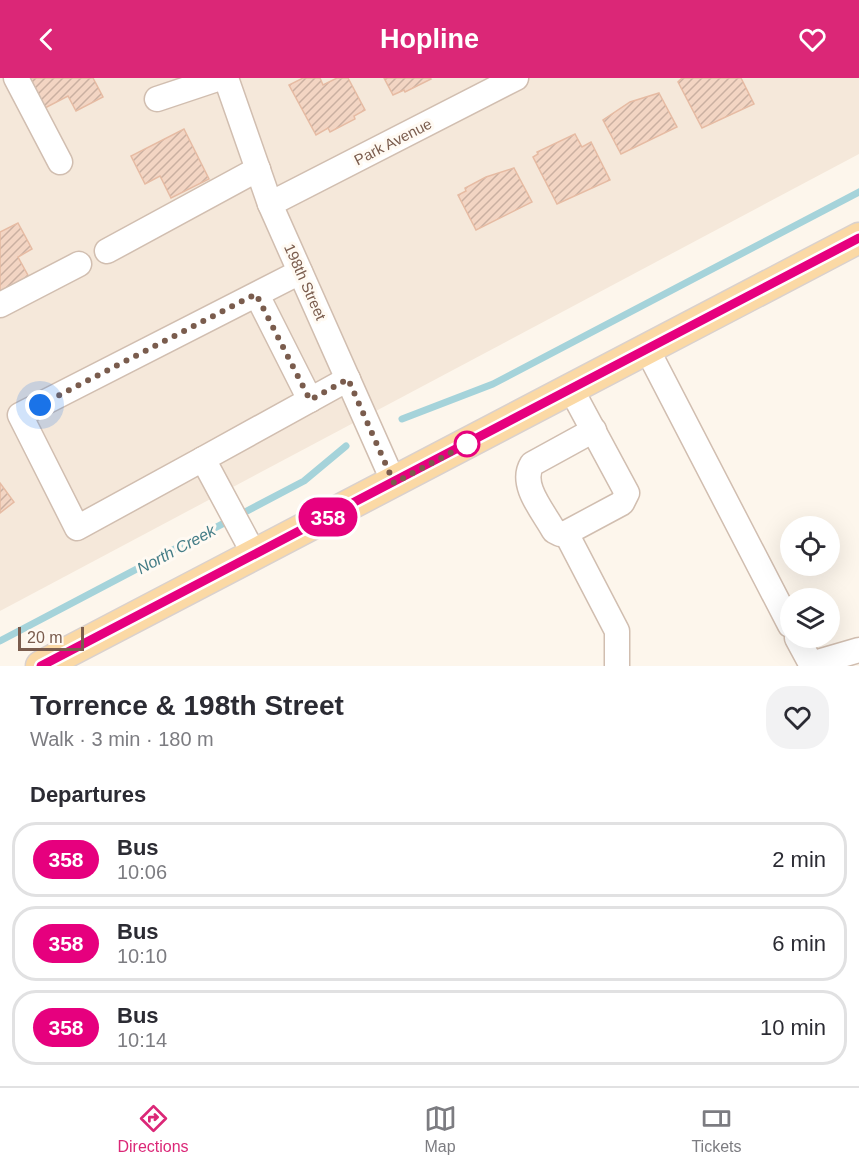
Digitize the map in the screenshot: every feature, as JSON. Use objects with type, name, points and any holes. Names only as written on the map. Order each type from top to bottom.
[{"type":"main road","points":[[41,666],[250,546],[394,483],[859,238]]},
{"type":"street","points":[[16,78],[60,162]]},
{"type":"street","points":[[157,99],[220,78]]},
{"type":"street","name":"198th Street","points":[[226,78],[270,204],[394,483]]},
{"type":"street","name":"Park Avenue","points":[[270,204],[516,78]]},
{"type":"street","points":[[107,251],[258,169]]},
{"type":"street","points":[[0,305],[79,264]]},
{"type":"street","points":[[300,272],[20,415],[77,528],[348,379]]},
{"type":"street","points":[[256,294],[310,400]]},
{"type":"street","points":[[647,349],[780,606]]},
{"type":"street","points":[[571,389],[594,430],[627,493],[626,500],[566,533],[560,534],[554,531],[528,486],[529,468],[532,464],[594,430]]},
{"type":"street","points":[[203,459],[250,546]]},
{"type":"street","points":[[566,533],[617,631],[617,666]]},
{"type":"street","points":[[802,648],[810,665],[859,650]]},
{"type":"shaded area","points":[[0,78],[859,78],[859,154],[0,611]]},
{"type":"building","points":[[30,78],[93,78],[103,97],[76,111],[68,96],[45,108]]},
{"type":"building","points":[[303,78],[320,78],[323,85],[337,78],[348,78],[365,110],[354,116],[355,119],[330,132],[328,128],[316,135],[289,85]]},
{"type":"building","points":[[384,78],[431,79],[405,92],[404,90],[393,95]]},
{"type":"building","points":[[682,78],[741,78],[754,104],[702,128],[678,82]]},
{"type":"building","points":[[659,93],[677,127],[621,154],[603,120],[630,102]]},
{"type":"building","points":[[184,129],[209,179],[171,198],[160,176],[145,184],[131,156]]},
{"type":"building","points":[[575,134],[582,147],[591,142],[610,180],[557,204],[533,157],[538,154],[537,152]]},
{"type":"building","points":[[514,168],[532,202],[476,230],[458,195],[466,191],[465,188],[486,177]]},
{"type":"building","points":[[18,223],[32,249],[18,257],[30,279],[0,295],[0,232]]},
{"type":"building","points":[[0,483],[14,502],[0,513]]},
{"type":"waterway","points":[[402,419],[493,384],[859,192]]},
{"type":"waterway","name":"North Creek","points":[[0,641],[304,481],[346,446]]},
{"type":"bus line","name":"358","points":[[41,666],[859,238]]},
{"type":"route","points":[[40,405],[256,294],[310,400],[348,379],[394,483],[473,441],[467,444]]}]
